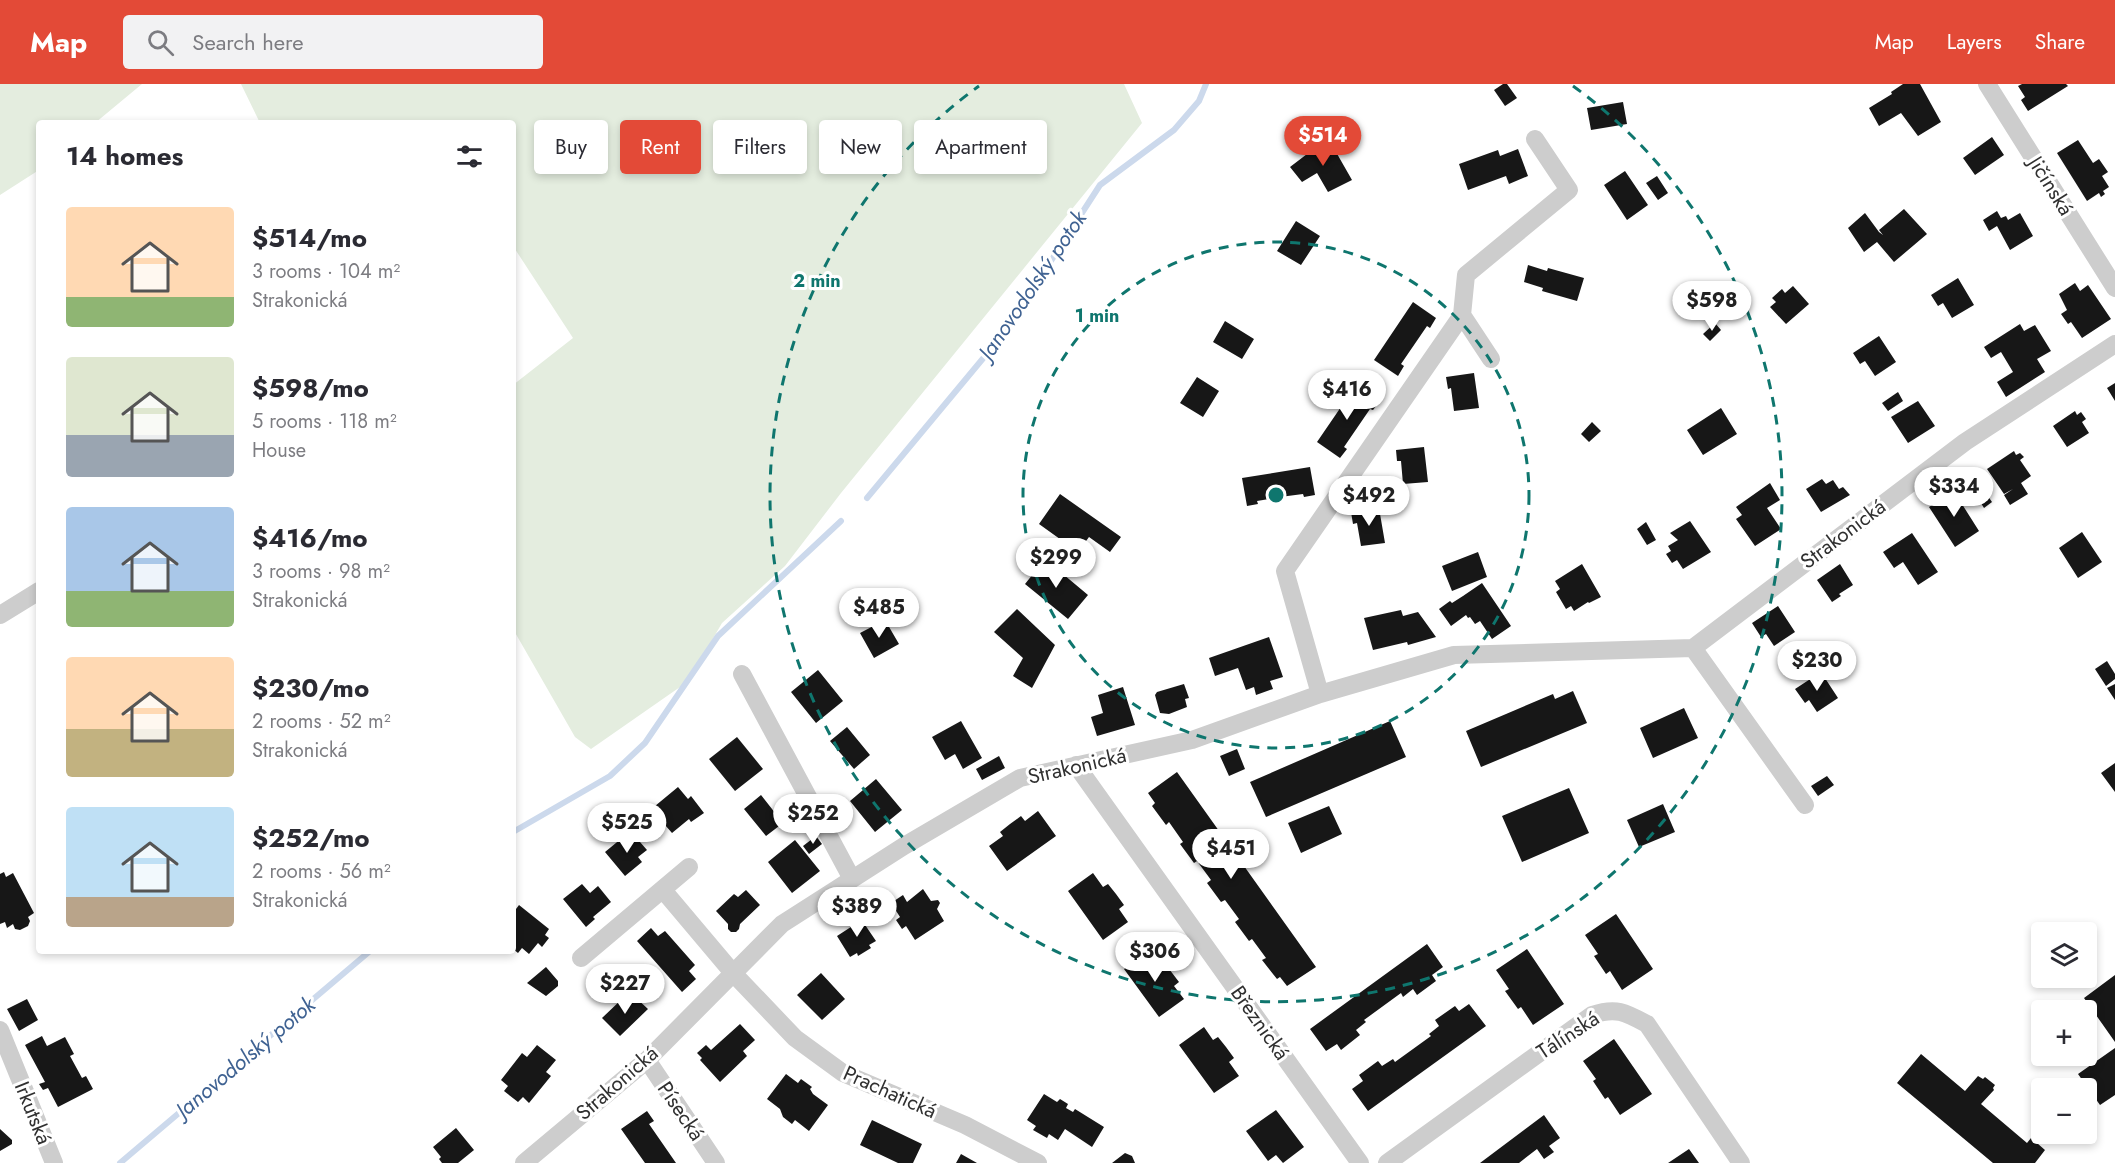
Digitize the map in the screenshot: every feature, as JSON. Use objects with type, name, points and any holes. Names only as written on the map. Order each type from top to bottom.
[{"type":"street","name":"Jičínská","points":[[1987,84],[2115,288]]},
{"type":"street","points":[[1320,694],[1285,571],[1462,315],[1466,275],[1569,190],[1535,138]]},
{"type":"street","points":[[1462,315],[1491,359]]},
{"type":"street","name":"Strakonická","points":[[524,1163],[647,1060],[782,924],[904,846],[1020,778],[1192,740],[1320,694],[1454,655],[1693,648],[1965,442],[2115,344]]},
{"type":"street","points":[[0,615],[36,593]]},
{"type":"street","points":[[1693,648],[1805,805]]},
{"type":"street","points":[[742,674],[852,879]]},
{"type":"street","name":"Březnická","points":[[1076,765],[1360,1163]]},
{"type":"street","points":[[581,958],[689,867]]},
{"type":"street","points":[[663,890],[733,973]]},
{"type":"street","name":"Prachatická","points":[[733,973],[795,1038],[843,1073],[965,1125],[1038,1163]]},
{"type":"street","name":"Tálínská","points":[[1387,1163],[1592,1015],[1609,1010],[1626,1013],[1647,1024],[1741,1163]]},
{"type":"street","name":"Irkutská","points":[[0,1030],[54,1163]]},
{"type":"street","name":"Písecká","points":[[647,1060],[716,1163]]},
{"type":"shaded area","points":[[0,84],[142,84],[99,120],[36,120],[36,172],[0,195]]},
{"type":"shaded area","points":[[241,84],[1124,84],[1142,123],[841,493],[785,566],[722,623],[697,666],[680,687],[591,749],[575,737],[516,634],[516,383],[573,338],[516,251],[516,120],[259,120]]},
{"type":"building","points":[[1507,84],[1517,98],[1505,106],[1494,90]]},
{"type":"building","points":[[1903,84],[1920,84],[1941,122],[1918,136],[1901,113],[1879,126],[1869,108],[1892,94],[1891,92]]},
{"type":"building","points":[[2022,84],[2066,84],[2068,86],[2028,111],[2021,100],[2025,97],[2018,86]]},
{"type":"building","points":[[1623,102],[1627,124],[1591,130],[1587,108]]},
{"type":"building","points":[[1992,137],[2004,155],[1975,175],[1963,158]]},
{"type":"building","points":[[1328,138],[1352,180],[1328,192],[1317,173],[1302,182],[1290,167]]},
{"type":"building","points":[[2078,140],[2093,163],[2099,159],[2108,172],[2102,176],[2109,187],[2103,191],[2105,194],[2101,197],[2099,193],[2087,201],[2057,153]]},
{"type":"building","points":[[1518,149],[1528,176],[1509,184],[1506,176],[1468,190],[1459,164],[1498,150],[1500,156]]},
{"type":"building","points":[[1625,171],[1648,205],[1627,220],[1604,185]]},
{"type":"building","points":[[1657,176],[1668,193],[1658,200],[1646,183]]},
{"type":"building","points":[[1904,209],[1927,234],[1894,262],[1877,242],[1864,252],[1848,228],[1865,213],[1883,235],[1879,230]]},
{"type":"building","points":[[1997,211],[2001,218],[2006,216],[2008,220],[2020,213],[2033,236],[2010,250],[1997,226],[1989,231],[1983,220]]},
{"type":"building","points":[[1296,221],[1320,236],[1301,265],[1277,251]]},
{"type":"building","points":[[1528,265],[1584,278],[1577,301],[1542,291],[1543,288],[1524,282]]},
{"type":"building","points":[[1958,278],[1974,305],[1952,318],[1943,303],[1938,306],[1931,295]]},
{"type":"building","points":[[2075,283],[2080,291],[2088,285],[2111,319],[2082,338],[2071,322],[2068,324],[2061,314],[2067,310],[2059,294]]},
{"type":"building","points":[[1793,286],[1809,304],[1786,324],[1770,307],[1776,302],[1772,298],[1782,289],[1785,293]]},
{"type":"building","points":[[1413,302],[1436,318],[1430,328],[1427,326],[1401,364],[1404,366],[1398,376],[1374,360]]},
{"type":"building","points":[[1225,321],[1254,339],[1242,359],[1213,342]]},
{"type":"building","points":[[1715,323],[1721,330],[1710,341],[1703,334]]},
{"type":"building","points":[[2020,324],[2024,331],[2035,325],[2051,351],[2037,359],[2045,372],[2006,397],[1997,382],[2013,372],[2001,352],[1991,358],[1984,347]]},
{"type":"building","points":[[1879,336],[1896,362],[1875,376],[1865,361],[1860,364],[1853,353]]},
{"type":"building","points":[[1474,373],[1479,408],[1454,411],[1451,388],[1448,389],[1446,377]]},
{"type":"building","points":[[1197,377],[1219,391],[1203,417],[1180,403]]},
{"type":"building","points":[[2115,383],[2115,401],[2107,388]]},
{"type":"building","points":[[1356,385],[1380,401],[1373,410],[1370,409],[1344,447],[1347,449],[1340,458],[1317,442]]},
{"type":"building","points":[[1898,392],[1903,401],[1888,411],[1882,403]]},
{"type":"building","points":[[1918,401],[1935,426],[1908,443],[1891,417]]},
{"type":"building","points":[[1721,408],[1737,434],[1703,455],[1687,430]]},
{"type":"building","points":[[2075,411],[2077,415],[2081,412],[2086,419],[2082,422],[2089,433],[2067,447],[2053,426]]},
{"type":"building","points":[[1592,422],[1601,431],[1589,442],[1581,434]]},
{"type":"building","points":[[1424,447],[1428,482],[1403,484],[1401,461],[1397,461],[1396,450]]},
{"type":"building","points":[[2014,451],[2016,455],[2020,453],[2024,457],[2020,460],[2031,476],[2021,483],[2028,494],[2010,505],[2004,495],[2013,489],[2004,494],[1987,469]]},
{"type":"building","points":[[1310,467],[1315,495],[1280,497],[1257,501],[1258,504],[1247,506],[1242,478]]},
{"type":"building","points":[[1822,479],[1826,484],[1833,480],[1839,489],[1843,487],[1850,495],[1821,512],[1806,489]]},
{"type":"building","points":[[1770,483],[1780,500],[1767,508],[1781,529],[1755,546],[1736,519],[1742,515],[1736,507]]},
{"type":"building","points":[[1983,489],[1992,502],[1984,508],[1976,495]]},
{"type":"building","points":[[1953,491],[1955,494],[1959,493],[1963,499],[1960,501],[1979,531],[1955,547],[1929,507]]},
{"type":"building","points":[[1060,494],[1121,537],[1110,552],[1089,537],[1078,552],[1039,524]]},
{"type":"building","points":[[1379,508],[1385,543],[1361,546],[1357,523],[1353,524],[1351,512]]},
{"type":"building","points":[[1690,521],[1711,552],[1683,569],[1677,560],[1672,563],[1666,554],[1671,551],[1668,546],[1678,540],[1670,533]]},
{"type":"building","points":[[1646,522],[1656,540],[1647,545],[1637,529]]},
{"type":"building","points":[[2082,532],[2102,562],[2078,578],[2059,548]]},
{"type":"building","points":[[1912,533],[1938,572],[1918,585],[1903,562],[1894,568],[1883,552]]},
{"type":"building","points":[[1478,552],[1487,577],[1452,591],[1442,566]]},
{"type":"building","points":[[1045,559],[1088,595],[1068,619],[1025,584]]},
{"type":"building","points":[[1582,564],[1601,597],[1574,611],[1571,606],[1566,609],[1556,592],[1560,589],[1555,581]]},
{"type":"building","points":[[1840,564],[1853,585],[1839,594],[1841,596],[1832,602],[1817,580]]},
{"type":"building","points":[[1482,583],[1511,626],[1492,639],[1480,621],[1475,624],[1466,615],[1451,626],[1439,609]]},
{"type":"building","points":[[1778,606],[1795,632],[1774,646],[1766,634],[1761,637],[1752,623]]},
{"type":"building","points":[[1017,609],[1055,645],[1032,688],[1013,676],[1023,658],[994,632]]},
{"type":"building","points":[[1401,610],[1403,616],[1418,612],[1436,637],[1408,645],[1407,642],[1373,650],[1364,618]]},
{"type":"building","points":[[885,620],[899,644],[874,658],[860,633]]},
{"type":"building","points":[[1269,637],[1283,677],[1270,681],[1273,689],[1256,695],[1254,687],[1246,690],[1238,668],[1215,676],[1209,658]]},
{"type":"building","points":[[2107,661],[2115,674],[2115,679],[2106,686],[2095,669]]},
{"type":"building","points":[[818,670],[843,701],[816,723],[791,692]]},
{"type":"building","points":[[1821,672],[1838,698],[1817,712],[1809,700],[1805,703],[1795,689]]},
{"type":"building","points":[[1184,684],[1189,698],[1185,699],[1187,707],[1169,714],[1160,713],[1155,695],[1157,692]]},
{"type":"building","points":[[2115,684],[2115,700],[2107,688]]},
{"type":"building","points":[[1123,687],[1135,725],[1097,736],[1091,717],[1103,713],[1098,695]]},
{"type":"building","points":[[1573,691],[1587,723],[1481,767],[1466,731],[1553,694],[1555,699]]},
{"type":"building","points":[[1684,708],[1698,738],[1653,758],[1640,728]]},
{"type":"building","points":[[961,721],[982,758],[963,769],[955,754],[945,760],[932,737]]},
{"type":"building","points":[[1390,721],[1406,757],[1266,817],[1250,782]]},
{"type":"building","points":[[847,727],[870,755],[854,769],[830,741]]},
{"type":"building","points":[[737,737],[763,769],[735,791],[709,759]]},
{"type":"building","points":[[1237,749],[1245,769],[1229,776],[1220,756]]},
{"type":"building","points":[[999,756],[1005,768],[982,780],[976,769]]},
{"type":"building","points":[[2115,763],[2115,792],[2101,773]]},
{"type":"building","points":[[1177,772],[1316,967],[1287,986],[1280,977],[1277,979],[1262,960],[1266,958],[1235,922],[1239,919],[1225,900],[1221,902],[1207,883],[1211,880],[1180,844],[1183,842],[1169,822],[1166,825],[1152,806],[1155,803],[1148,793]]},
{"type":"building","points":[[1827,776],[1834,785],[1818,796],[1811,786]]},
{"type":"building","points":[[876,779],[902,810],[875,832],[850,801]]},
{"type":"building","points":[[678,787],[688,799],[691,796],[704,813],[691,822],[689,819],[672,833],[665,825],[662,827],[649,811]]},
{"type":"building","points":[[1569,788],[1589,833],[1522,862],[1502,816]]},
{"type":"building","points":[[761,795],[783,823],[766,836],[744,809]]},
{"type":"building","points":[[1663,804],[1675,832],[1639,847],[1627,820]]},
{"type":"building","points":[[1329,806],[1342,834],[1301,853],[1288,823]]},
{"type":"building","points":[[1038,811],[1056,836],[1007,871],[989,846],[1003,836],[1000,832],[1021,816],[1025,821]]},
{"type":"building","points":[[633,834],[647,850],[638,857],[642,862],[625,876],[605,852],[622,838],[625,841]]},
{"type":"building","points":[[816,836],[822,844],[809,854],[803,846]]},
{"type":"building","points":[[795,840],[820,871],[792,893],[768,862]]},
{"type":"building","points":[[4,872],[6,877],[13,873],[34,913],[28,917],[30,921],[28,926],[20,930],[15,929],[13,924],[7,928],[5,922],[0,924],[0,874]]},
{"type":"building","points":[[1093,873],[1103,887],[1108,884],[1124,905],[1119,909],[1128,922],[1103,940],[1068,891]]},
{"type":"building","points":[[582,884],[590,893],[598,886],[611,902],[593,917],[595,919],[586,927],[563,899]]},
{"type":"building","points":[[923,889],[931,901],[938,900],[940,903],[937,909],[944,921],[915,940],[906,926],[902,929],[896,920],[900,917],[891,903],[903,895],[907,902]]},
{"type":"building","points":[[746,890],[760,905],[740,924],[736,932],[731,932],[728,924],[716,911],[734,894],[738,897]]},
{"type":"building","points":[[519,905],[549,929],[545,935],[549,938],[542,947],[538,943],[529,954],[522,948],[518,953],[516,951],[516,909]]},
{"type":"building","points":[[1616,914],[1653,969],[1622,990],[1610,971],[1606,974],[1594,956],[1598,954],[1585,935]]},
{"type":"building","points":[[859,916],[876,941],[869,945],[871,948],[858,956],[857,953],[850,957],[837,936],[854,925],[851,921]]},
{"type":"building","points":[[651,928],[658,936],[665,931],[695,965],[689,971],[696,979],[682,992],[637,941]]},
{"type":"building","points":[[1427,944],[1443,967],[1432,975],[1436,981],[1417,995],[1413,989],[1403,997],[1401,993],[1364,1020],[1366,1022],[1356,1030],[1360,1035],[1341,1050],[1337,1044],[1326,1051],[1310,1029]]},
{"type":"building","points":[[1527,949],[1564,1004],[1533,1025],[1521,1007],[1518,1009],[1505,991],[1509,989],[1496,970]]},
{"type":"building","points":[[1149,951],[1159,964],[1163,961],[1179,982],[1174,986],[1184,999],[1159,1017],[1124,969]]},
{"type":"building","points":[[546,967],[558,981],[558,986],[546,996],[527,983]]},
{"type":"building","points":[[821,973],[845,999],[822,1020],[797,995]]},
{"type":"building","points":[[2115,975],[2115,1042],[2097,1016],[2097,1000],[2084,998]]},
{"type":"building","points":[[634,996],[648,1009],[620,1036],[602,1018],[623,998],[627,1002]]},
{"type":"building","points":[[27,999],[38,1020],[19,1031],[7,1009]]},
{"type":"building","points":[[1469,1004],[1486,1026],[1368,1111],[1352,1089],[1363,1081],[1359,1075],[1378,1061],[1382,1066],[1393,1059],[1395,1062],[1431,1036],[1429,1034],[1439,1026],[1435,1020],[1455,1006],[1459,1011]]},
{"type":"building","points":[[740,1024],[755,1040],[743,1051],[747,1056],[720,1082],[700,1060],[702,1058],[697,1053],[706,1045],[711,1050]]},
{"type":"building","points":[[1204,1027],[1213,1040],[1218,1037],[1234,1058],[1229,1062],[1239,1076],[1214,1093],[1179,1045]]},
{"type":"building","points":[[42,1036],[47,1046],[65,1037],[74,1054],[70,1056],[82,1078],[86,1076],[93,1089],[58,1107],[48,1088],[43,1090],[39,1084],[45,1082],[25,1045]]},
{"type":"building","points":[[1614,1039],[1652,1094],[1620,1115],[1608,1097],[1605,1099],[1593,1081],[1596,1079],[1583,1061]]},
{"type":"building","points":[[537,1045],[556,1060],[546,1072],[551,1076],[529,1103],[523,1097],[518,1102],[504,1091],[508,1086],[501,1080],[522,1053],[527,1057]]},
{"type":"building","points":[[2115,1048],[2115,1095],[2100,1105],[2097,1101],[2097,1078],[2081,1078],[2078,1074],[2089,1066],[2097,1066],[2097,1061]]},
{"type":"building","points":[[1921,1054],[1965,1091],[1978,1076],[1983,1079],[1985,1077],[1995,1085],[1994,1090],[1981,1104],[2027,1143],[2031,1138],[2031,1144],[2038,1144],[2045,1150],[2035,1163],[1993,1163],[1897,1083]]},
{"type":"building","points":[[786,1074],[798,1083],[801,1079],[812,1087],[810,1089],[813,1094],[828,1105],[809,1131],[795,1120],[792,1124],[783,1117],[780,1109],[767,1099]]},
{"type":"building","points":[[1044,1094],[1057,1102],[1060,1099],[1068,1104],[1066,1108],[1073,1112],[1075,1109],[1104,1127],[1092,1147],[1065,1129],[1058,1140],[1049,1134],[1047,1138],[1033,1130],[1036,1126],[1027,1120]]},
{"type":"building","points":[[1276,1110],[1304,1147],[1283,1163],[1276,1155],[1268,1161],[1246,1131]]},
{"type":"building","points":[[647,1111],[654,1121],[649,1124],[676,1163],[645,1163],[621,1129]]},
{"type":"building","points":[[1544,1115],[1560,1138],[1549,1146],[1554,1152],[1544,1159],[1537,1149],[1519,1163],[1480,1163]]},
{"type":"building","points":[[872,1120],[922,1144],[913,1163],[898,1163],[860,1145]]},
{"type":"building","points":[[456,1128],[474,1150],[458,1163],[442,1163],[439,1159],[441,1157],[433,1147]]},
{"type":"building","points":[[0,1129],[12,1140],[12,1144],[0,1151]]},
{"type":"building","points":[[1689,1149],[1699,1163],[1668,1163]]},
{"type":"building","points":[[1125,1153],[1132,1156],[1135,1163],[1112,1163]]},
{"type":"building","points":[[961,1154],[977,1163],[956,1163]]},
{"type":"waterway","name":"Janovodolský potok","points":[[867,498],[1005,332],[1100,185],[1174,130],[1199,101],[1206,84]]},
{"type":"waterway","name":"Janovodolský potok","points":[[516,830],[610,776],[645,743],[718,636],[841,521]]},
{"type":"waterway","name":"Janovodolský potok","points":[[120,1163],[366,954]]}]
